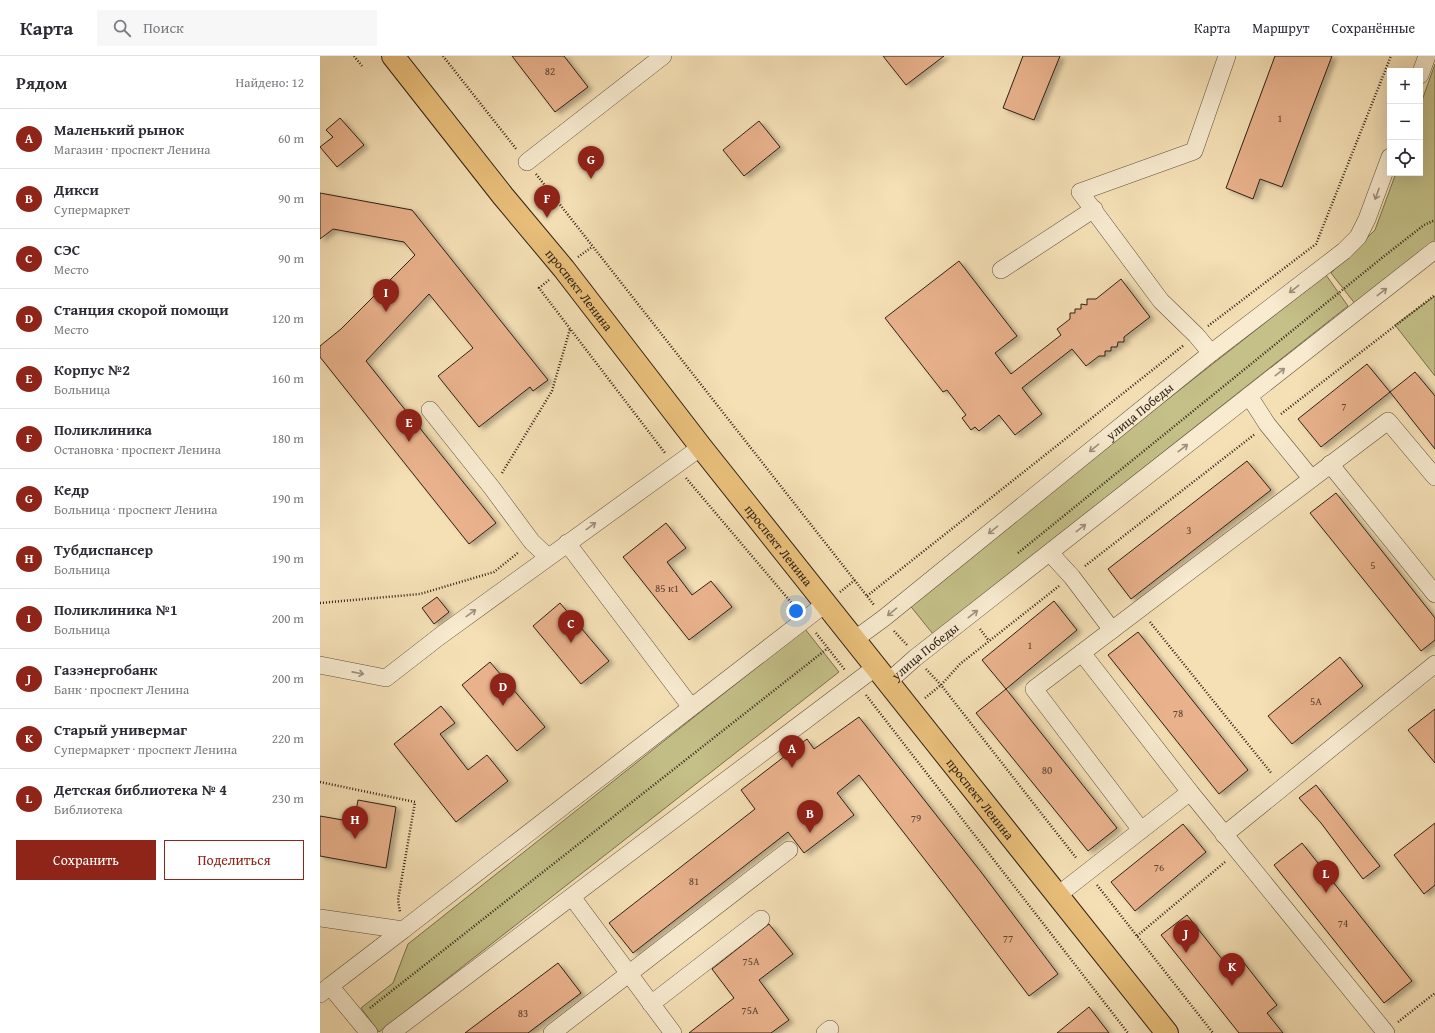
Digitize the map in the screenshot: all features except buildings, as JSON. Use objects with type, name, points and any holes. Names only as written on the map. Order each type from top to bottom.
[{"type":"main road","name":"проспект Ленина","points":[[393,56],[564,269],[701,447],[1167,1033]]},
{"type":"street","points":[[527,162],[663,56]]},
{"type":"street","points":[[1211,353],[1196,335],[1161,301],[1080,192],[1194,151],[1227,56]]},
{"type":"street","points":[[1423,68],[1427,56]]},
{"type":"street","name":"улица Победы","points":[[854,640],[884,618],[1211,353],[1344,251],[1358,237],[1368,219],[1387,165]]},
{"type":"street","points":[[1001,270],[1094,210]]},
{"type":"street","name":"улица Победы","points":[[391,1033],[855,682],[882,675],[916,658],[1435,250]]},
{"type":"street","points":[[1249,396],[1267,424],[1311,478]]},
{"type":"street","points":[[430,410],[492,488],[532,542],[548,557]]},
{"type":"street","points":[[1141,830],[1034,689],[1388,420],[1435,477]]},
{"type":"street","points":[[320,665],[386,678],[440,636],[701,447]]},
{"type":"street","points":[[1330,464],[1435,594]]},
{"type":"street","points":[[567,543],[691,707]]},
{"type":"street","points":[[1050,553],[1072,576],[1112,630]]},
{"type":"street","points":[[369,1033],[357,1018],[325,990],[825,604]]},
{"type":"street","points":[[1082,653],[1224,835],[1385,1033]]},
{"type":"street","points":[[1224,835],[1283,789],[1435,664]]},
{"type":"street","points":[[1058,896],[1190,792]]},
{"type":"street","points":[[552,1033],[789,850]]},
{"type":"street","points":[[572,897],[672,1033]]},
{"type":"street","points":[[320,918],[403,930]]},
{"type":"street","points":[[651,1004],[761,919]]},
{"type":"path","points":[[354,56],[362,66]]},
{"type":"path","points":[[867,596],[1196,335],[1316,244],[1391,56]]},
{"type":"path","points":[[1014,557],[1377,262],[1424,225],[1435,220]]},
{"type":"path","points":[[592,247],[884,618],[916,658],[941,685],[1213,1033]]},
{"type":"path","points":[[538,288],[675,466],[805,619],[855,682],[1128,1033]]},
{"type":"path","points":[[941,685],[960,664],[1435,295]]},
{"type":"path","points":[[492,488],[552,391],[570,329]]},
{"type":"path","points":[[320,603],[420,594],[494,572],[532,542]]},
{"type":"path","points":[[1140,609],[1283,789]]},
{"type":"path","points":[[357,1018],[828,648]]},
{"type":"path","points":[[320,782],[415,802],[398,900],[403,930]]},
{"type":"path","points":[[1137,936],[1238,851]]},
{"type":"path","points":[[1385,1033],[1435,993]]},
{"type":"shaded area","points":[[1435,64],[1435,242],[1356,305],[1331,273],[1375,230],[1395,176],[1423,176],[1423,98]]},
{"type":"shaded area","points":[[1326,275],[1348,306],[933,634],[908,603]]},
{"type":"shaded area","points":[[1435,296],[1435,376],[1395,325]]},
{"type":"shaded area","points":[[805,629],[839,672],[379,1032],[361,1008],[393,983],[408,944]]},
{"type":"place","name":"Кедр","points":[[591,179]]},
{"type":"place","name":"Поликлиника","points":[[547,218]]},
{"type":"place","name":"Поликлиника №1","points":[[386,312]]},
{"type":"place","name":"Корпус №2","points":[[409,442]]},
{"type":"place","name":"СЭС","points":[[571,643]]},
{"type":"place","name":"Станция скорой помощи","points":[[503,706]]},
{"type":"place","name":"Маленький рынок","points":[[792,768]]},
{"type":"place","name":"Дикси","points":[[810,833]]},
{"type":"place","name":"Тубдиспансер","points":[[355,839]]},
{"type":"place","name":"Детская библиотека № 4","points":[[1326,893]]},
{"type":"place","name":"Газэнергобанк","points":[[1186,953]]},
{"type":"place","name":"Старый универмаг","points":[[1232,986]]}]
